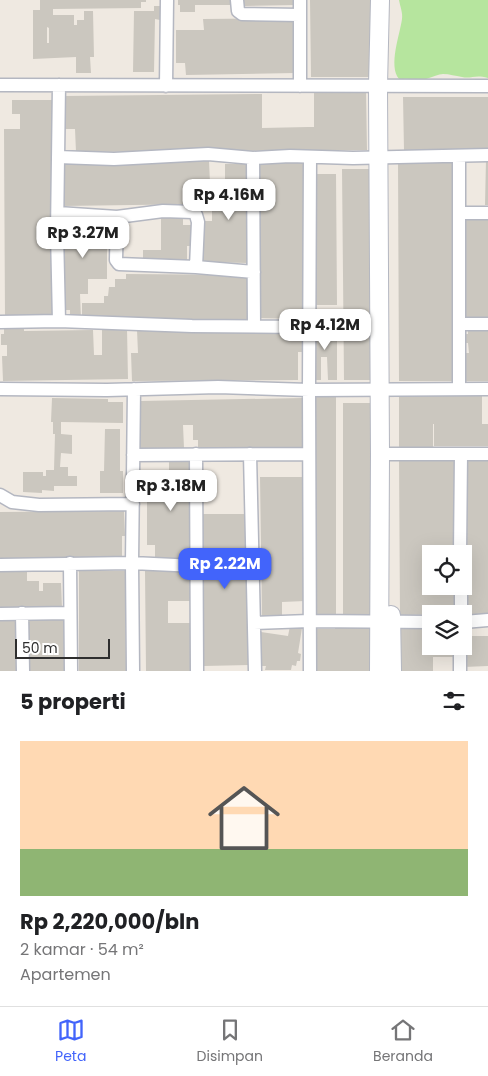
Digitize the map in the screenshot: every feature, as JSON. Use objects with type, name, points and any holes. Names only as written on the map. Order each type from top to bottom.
[{"type":"main road","points":[[379,671],[385,622],[386,454],[385,158],[380,0]]},
{"type":"main road","points":[[384,86],[389,0]]},
{"type":"main road","points":[[385,622],[392,671]]},
{"type":"street","points":[[166,86],[167,0]]},
{"type":"street","points":[[237,0],[238,11],[242,14],[300,14]]},
{"type":"street","points":[[300,0],[300,86]]},
{"type":"street","points":[[0,85],[488,86]]},
{"type":"street","points":[[59,85],[59,322]]},
{"type":"street","points":[[58,157],[114,158],[208,154],[253,158],[385,158],[488,155]]},
{"type":"street","points":[[459,156],[459,389]]},
{"type":"street","points":[[310,157],[310,671]]},
{"type":"street","points":[[253,158],[254,326]]},
{"type":"street","points":[[58,213],[117,217],[163,211],[188,211],[194,213],[198,222],[196,267]]},
{"type":"street","points":[[459,213],[488,213]]},
{"type":"street","points":[[117,217],[116,260],[118,264],[196,267],[254,272]]},
{"type":"street","points":[[0,322],[309,327]]},
{"type":"street","points":[[460,324],[488,324]]},
{"type":"street","points":[[0,389],[218,387],[309,390],[488,389]]},
{"type":"street","points":[[133,671],[134,389]]},
{"type":"street","points":[[133,454],[309,454]]},
{"type":"street","points":[[196,454],[197,671]]},
{"type":"street","points":[[250,454],[255,671]]},
{"type":"street","points":[[386,454],[488,454]]},
{"type":"street","points":[[460,545],[461,454]]},
{"type":"street","points":[[0,495],[12,502],[39,505],[133,504]]},
{"type":"street","points":[[70,563],[71,671]]},
{"type":"street","points":[[0,565],[132,563],[196,566]]},
{"type":"street","points":[[0,614],[70,613]]},
{"type":"street","points":[[22,614],[23,671]]},
{"type":"street","points":[[472,621],[488,620]]},
{"type":"street","points":[[254,623],[309,621],[422,622]]},
{"type":"street","points":[[460,655],[460,671]]},
{"type":"green space","points":[[399,0],[488,0],[488,78],[443,74],[414,83],[403,82],[399,79],[396,73],[395,58],[402,17]]},
{"type":"building","points":[[40,0],[146,0],[146,2],[141,2],[141,8],[53,9],[53,15],[74,15],[74,25],[77,25],[77,20],[84,20],[84,11],[93,11],[94,57],[90,57],[91,73],[76,73],[76,57],[33,59],[33,10],[40,10]],"holes":[[[47,27],[49,28],[49,43],[47,43]]]},
{"type":"building","points":[[178,0],[230,0],[230,5],[195,5],[195,12],[180,12]]},
{"type":"building","points":[[244,0],[296,0],[296,5],[244,6]]},
{"type":"building","points":[[310,0],[370,0],[371,77],[311,77]]},
{"type":"building","points":[[154,6],[160,6],[160,20],[155,19],[154,72],[133,72],[134,11],[154,11]]},
{"type":"building","points":[[295,18],[295,73],[186,75],[185,63],[176,63],[176,30],[204,30],[203,19]]},
{"type":"building","points":[[366,92],[367,150],[76,152],[75,129],[64,129],[64,96],[262,94],[262,128],[314,127],[314,93]]},
{"type":"building","points":[[403,97],[488,97],[488,150],[404,150]]},
{"type":"building","points":[[12,100],[54,100],[55,319],[5,319],[4,129],[20,129],[20,114],[12,114]]},
{"type":"building","points":[[486,160],[488,160],[488,205],[485,205]]},
{"type":"building","points":[[209,161],[212,198],[204,198],[204,204],[62,206],[62,185],[65,185],[65,163]]},
{"type":"building","points":[[398,161],[455,161],[456,381],[399,381]]},
{"type":"building","points":[[258,162],[304,163],[302,319],[256,318]]},
{"type":"building","points":[[225,164],[248,164],[248,263],[202,262],[202,221],[212,221],[212,209],[225,209]]},
{"type":"building","points":[[342,169],[369,169],[372,380],[344,380]]},
{"type":"building","points":[[313,174],[336,174],[337,305],[313,305]]},
{"type":"building","points":[[161,216],[183,216],[183,225],[191,225],[191,246],[187,246],[187,263],[143,263],[143,250],[161,250]]},
{"type":"building","points":[[461,217],[488,217],[488,320],[463,321]]},
{"type":"building","points":[[64,218],[87,218],[87,221],[107,221],[107,279],[88,279],[88,294],[80,294],[81,319],[70,319],[70,310],[65,310]]},
{"type":"building","points":[[126,274],[250,275],[250,321],[82,319],[82,303],[104,303],[104,296],[108,296],[109,287],[115,287],[115,279],[126,279]]},
{"type":"building","points":[[313,326],[337,326],[337,380],[328,380],[327,357],[321,357],[321,380],[313,380]]},
{"type":"building","points":[[4,328],[24,328],[24,331],[93,330],[94,355],[102,355],[102,330],[127,329],[128,379],[3,381],[2,356],[7,356],[7,345],[1,345],[1,334],[4,334]]},
{"type":"building","points":[[302,329],[302,352],[298,352],[298,380],[132,381],[131,353],[138,353],[137,330]]},
{"type":"building","points":[[468,329],[488,329],[488,381],[466,381],[466,353],[469,353],[468,343],[465,343],[465,334],[468,334]]},
{"type":"building","points":[[399,395],[482,395],[482,424],[488,424],[488,446],[434,446],[433,424],[433,449],[399,449]]},
{"type":"building","points":[[314,397],[336,397],[336,615],[314,615]]},
{"type":"building","points":[[52,398],[108,399],[108,402],[123,402],[123,423],[61,422],[61,434],[72,435],[72,454],[61,453],[60,467],[68,467],[68,476],[77,476],[77,486],[54,486],[54,491],[42,490],[42,493],[23,492],[23,472],[43,472],[43,476],[46,476],[46,470],[54,470],[55,434],[53,434],[53,422],[51,422]]},
{"type":"building","points":[[302,398],[303,447],[198,448],[198,440],[193,440],[193,425],[183,425],[184,448],[140,449],[140,401]]},
{"type":"building","points":[[343,403],[372,403],[372,615],[343,615]]},
{"type":"building","points":[[105,429],[120,429],[120,471],[123,471],[123,493],[100,493],[100,471],[104,471]]},
{"type":"building","points":[[169,458],[192,458],[192,555],[188,555],[188,563],[155,560],[155,545],[147,545],[147,473],[169,474]]},
{"type":"building","points":[[399,458],[454,460],[454,545],[422,545],[422,595],[454,595],[454,605],[422,605],[422,615],[400,615]]},
{"type":"building","points":[[465,459],[488,459],[488,616],[472,616],[472,605],[467,605],[467,595],[472,595],[472,545],[466,545]]},
{"type":"building","points":[[260,477],[303,477],[305,601],[282,602],[282,615],[262,616]]},
{"type":"building","points":[[124,511],[125,536],[122,536],[122,557],[0,559],[0,512]]},
{"type":"building","points":[[202,514],[247,514],[249,665],[204,666]]},
{"type":"building","points":[[27,571],[27,581],[39,581],[39,591],[43,591],[43,583],[61,583],[62,608],[0,610],[0,572]]},
{"type":"building","points":[[79,571],[125,571],[126,671],[79,671]]},
{"type":"building","points":[[145,571],[192,571],[192,601],[168,601],[168,623],[192,623],[193,671],[146,671]]},
{"type":"building","points":[[0,619],[20,619],[20,671],[0,671]]},
{"type":"building","points":[[27,619],[65,619],[65,671],[27,671]]},
{"type":"building","points":[[335,625],[370,625],[371,671],[315,671],[314,629],[335,629]]},
{"type":"building","points":[[290,626],[302,628],[298,653],[301,654],[300,661],[297,661],[296,666],[292,665],[291,670],[265,670],[266,666],[261,666],[262,661],[257,660],[261,632],[288,636]]},
{"type":"building","points":[[422,626],[422,655],[454,655],[454,657],[433,657],[433,671],[400,671],[400,627]]},
{"type":"building","points":[[472,636],[488,636],[488,666],[463,667],[463,655],[472,655]]}]
